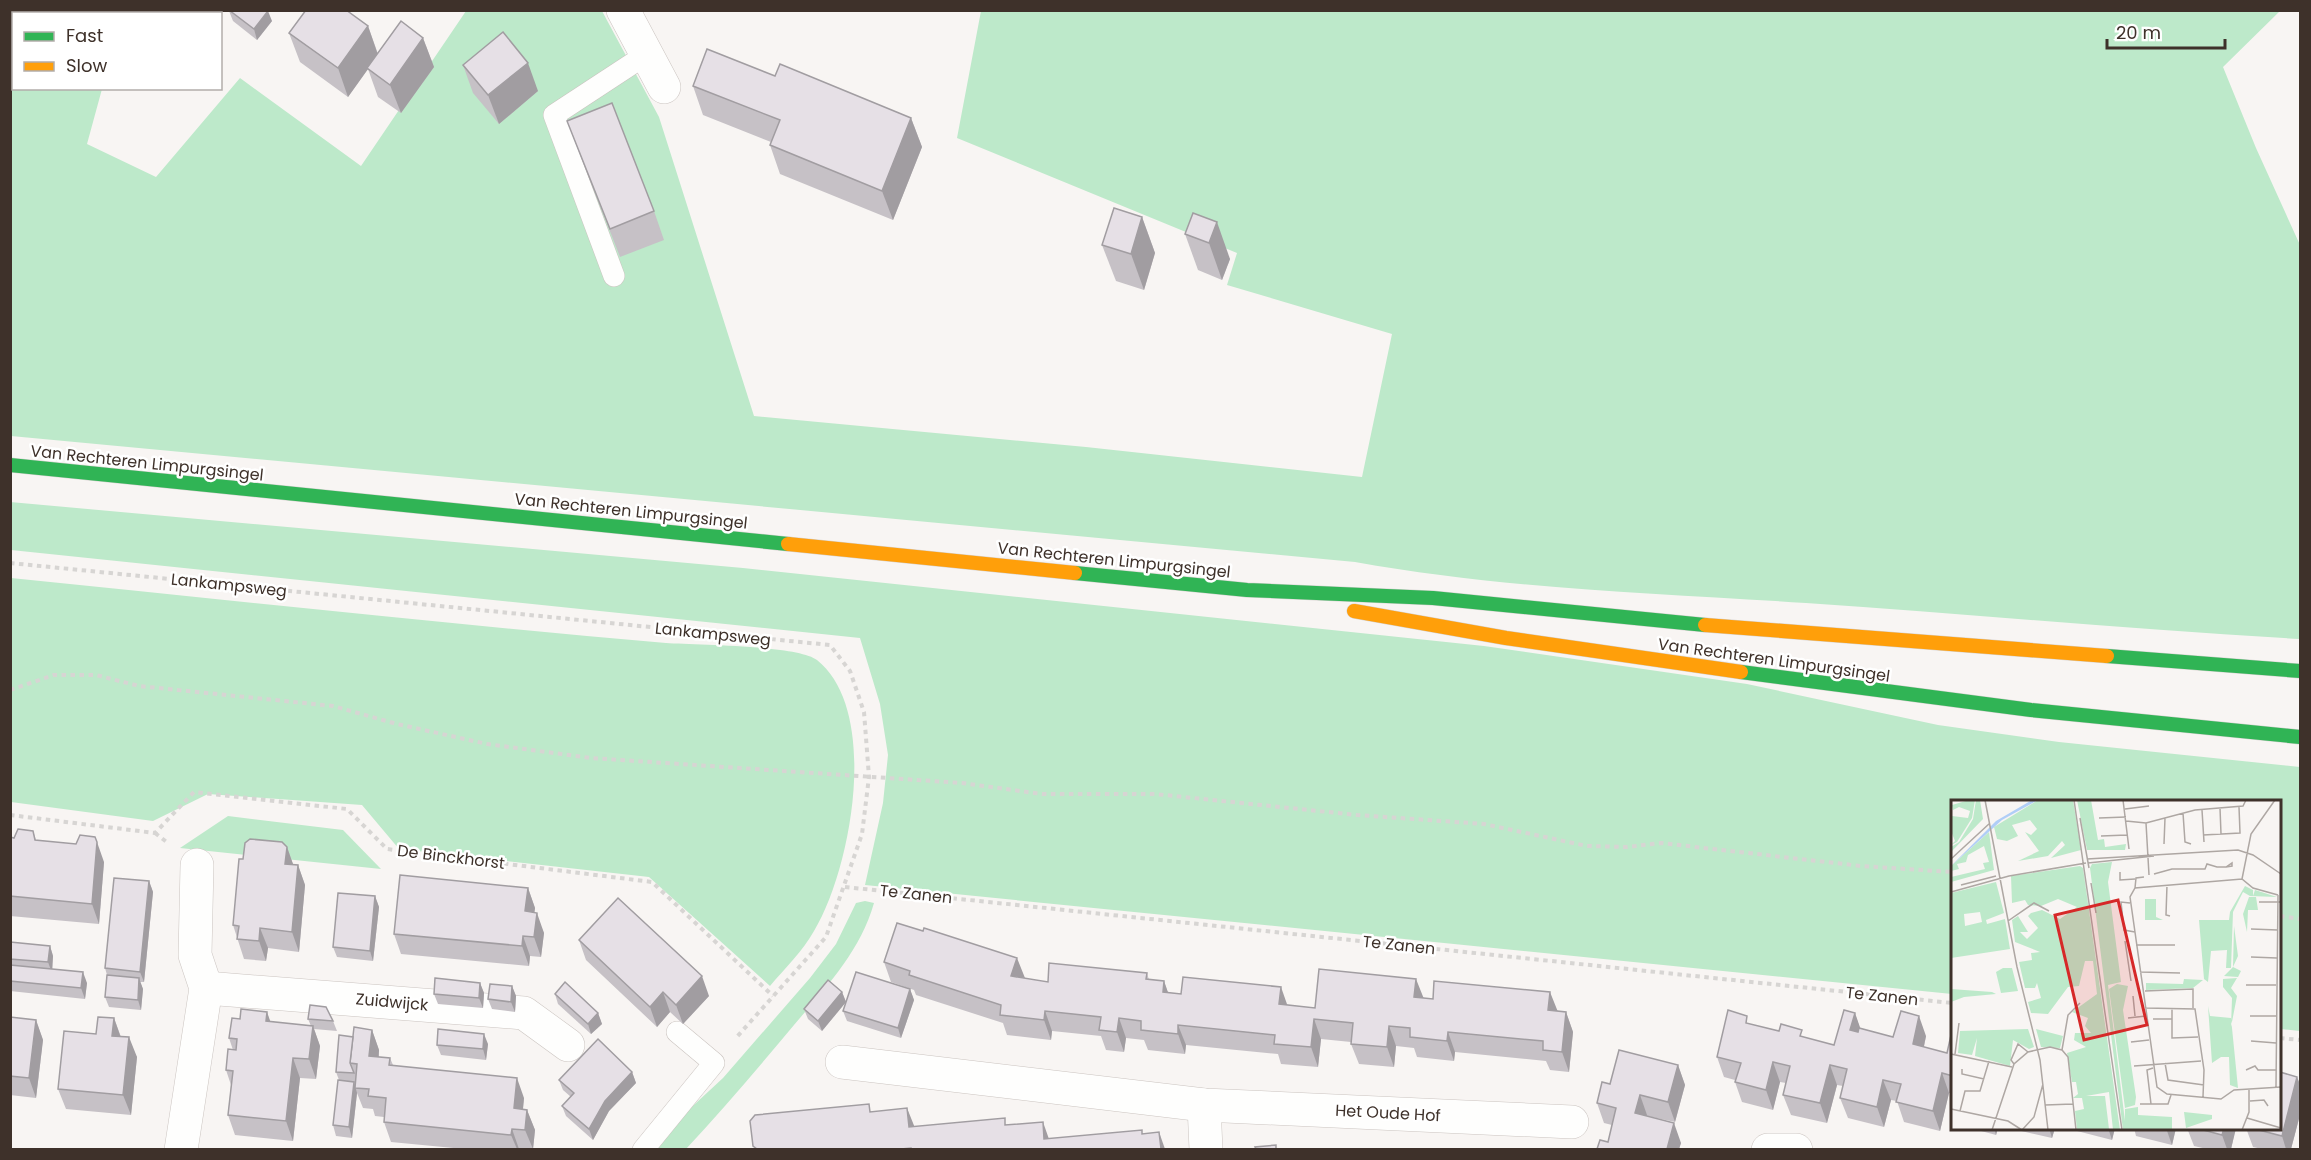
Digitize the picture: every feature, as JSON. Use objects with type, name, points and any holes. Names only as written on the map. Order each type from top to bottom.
[{"type":"main road","name":"Van Rechteren Limpurgsingel","points":[[10,465],[1247,590],[1433,598],[1773,631],[2301,671]]},
{"type":"main road","name":"Van Rechteren Limpurgsingel","points":[[1247,590],[1464,633],[1886,692],[2202,730],[2301,737]]},
{"type":"street","points":[[623,10],[664,87]]},
{"type":"street","points":[[181,1149],[206,988],[195,955],[196,865]]},
{"type":"street","name":"Zuidwijck","points":[[206,988],[524,1013],[568,1045]]},
{"type":"street","name":"Het Oude Hof","points":[[842,1062],[1204,1105],[1572,1122]]},
{"type":"street","points":[[1204,1105],[1206,1149]]},
{"type":"street","points":[[1768,1149],[1796,1149]]},
{"type":"lane","points":[[614,276],[554,115],[646,54]]},
{"type":"lane","points":[[643,1149],[714,1063],[677,1032]]},
{"type":"path","name":"Lankampsweg","points":[[10,563],[830,645],[850,671],[864,712],[869,777],[862,834],[826,937],[714,1063]]},
{"type":"path","points":[[10,690],[54,675],[96,675],[139,686],[333,706],[397,724],[486,744],[591,758],[962,783],[1042,794],[1155,794],[1358,815],[1484,824],[1587,846],[1627,847],[1661,843],[1861,866],[1951,872]]},
{"type":"path","name":"De Binckhorst","points":[[10,815],[154,833],[194,792],[347,809],[387,849],[652,882],[773,996]]},
{"type":"path","name":"Te Zanen","points":[[845,887],[1951,1003]]},
{"type":"path","points":[[2281,916],[2301,920]]},
{"type":"path","points":[[2281,1038],[2301,1040]]},
{"type":"green space","points":[[10,11],[123,11],[12,12],[12,90],[102,90],[87,144],[156,177],[240,78],[361,166],[466,11],[602,11],[659,117],[754,416],[1086,447],[1362,477],[1392,334],[1227,285],[1237,253],[957,138],[981,11],[2280,11],[2223,67],[2256,148],[2300,245],[2300,639],[1523,584],[1355,562],[11,436]]},
{"type":"green space","points":[[10,502],[743,568],[1484,646],[1747,684],[1938,725],[2059,742],[2300,767],[2300,1031],[2281,1029],[2281,800],[1951,800],[1951,994],[865,885],[883,803],[888,755],[880,704],[860,638],[11,550]]},
{"type":"green space","points":[[11,578],[584,636],[769,649],[806,655],[817,660],[837,684],[849,715],[854,752],[853,792],[848,832],[839,870],[827,904],[805,946],[770,986],[649,877],[399,849],[362,805],[208,794],[153,821],[11,802]]},
{"type":"green space","points":[[228,816],[343,830],[381,869],[180,848]]},
{"type":"green space","points":[[865,901],[874,903],[868,921],[851,953],[830,983],[686,1149],[654,1150],[682,1116],[723,1078],[810,978],[836,944],[856,903]]},
{"type":"building","points":[[229,10],[268,10],[268,11],[254,29]]},
{"type":"building","points":[[306,10],[346,10],[368,26],[338,68],[289,33]]},
{"type":"building","points":[[401,21],[423,38],[390,85],[367,68]]},
{"type":"building","points":[[503,32],[528,63],[488,95],[463,65]]},
{"type":"building","points":[[707,49],[775,76],[780,64],[911,118],[882,191],[770,145],[780,120],[693,86]]},
{"type":"building","points":[[612,103],[654,211],[610,229],[567,121]]},
{"type":"building","points":[[1114,208],[1142,217],[1131,254],[1102,245]]},
{"type":"building","points":[[1193,213],[1217,222],[1209,243],[1185,234]]},
{"type":"building","points":[[18,829],[33,831],[35,840],[76,844],[80,835],[95,837],[97,842],[92,904],[10,896],[10,837],[14,838]]},
{"type":"building","points":[[250,839],[282,842],[287,847],[285,864],[298,865],[292,932],[260,928],[259,941],[237,939],[239,926],[233,925],[239,859],[243,859],[245,843]]},
{"type":"building","points":[[400,875],[528,888],[525,911],[537,913],[534,937],[523,936],[522,946],[394,934]]},
{"type":"building","points":[[114,878],[149,881],[140,972],[105,968]]},
{"type":"building","points":[[338,893],[375,896],[370,951],[333,947]]},
{"type":"building","points":[[618,898],[702,976],[676,1005],[663,992],[650,1007],[579,940]]},
{"type":"building","points":[[897,923],[923,931],[924,928],[1017,958],[1011,976],[1048,982],[1049,963],[1147,973],[1146,979],[1164,981],[1163,992],[1181,994],[1183,977],[1281,987],[1279,1004],[1315,1008],[1319,969],[1416,979],[1414,997],[1433,999],[1434,981],[1550,992],[1548,1010],[1566,1012],[1562,1052],[1543,1050],[1543,1041],[1448,1032],[1447,1041],[1410,1037],[1410,1028],[1389,1026],[1387,1047],[1351,1044],[1353,1023],[1314,1019],[1311,1047],[1274,1044],[1275,1035],[1178,1025],[1178,1034],[1141,1030],[1141,1021],[1119,1018],[1117,1032],[1099,1030],[1101,1017],[1045,1011],[1044,1020],[1000,1015],[1001,1005],[909,975],[910,971],[884,962]]},
{"type":"building","points":[[10,942],[50,946],[48,962],[10,959]]},
{"type":"building","points":[[10,965],[83,972],[81,988],[10,981]]},
{"type":"building","points":[[856,972],[910,989],[898,1028],[843,1011]]},
{"type":"building","points":[[107,975],[139,978],[138,1000],[105,997]]},
{"type":"building","points":[[435,978],[480,983],[479,998],[434,994]]},
{"type":"building","points":[[828,980],[842,992],[818,1021],[804,1009]]},
{"type":"building","points":[[565,982],[598,1013],[588,1024],[555,994]]},
{"type":"building","points":[[490,984],[512,986],[511,1002],[488,999]]},
{"type":"building","points":[[310,1005],[326,1007],[333,1021],[308,1019]]},
{"type":"building","points":[[241,1009],[267,1012],[266,1021],[313,1026],[309,1059],[293,1058],[286,1121],[228,1115],[233,1071],[226,1070],[228,1049],[236,1050],[237,1039],[229,1038],[232,1018],[240,1019]]},
{"type":"building","points":[[1728,1010],[1747,1016],[1746,1023],[1779,1031],[1781,1024],[1802,1030],[1800,1036],[1834,1045],[1844,1010],[1855,1013],[1850,1030],[1858,1032],[1859,1028],[1893,1037],[1901,1011],[1919,1016],[1913,1044],[1947,1053],[1951,1035],[1951,1075],[1942,1073],[1933,1111],[1896,1102],[1901,1084],[1883,1080],[1877,1107],[1840,1098],[1847,1069],[1830,1065],[1820,1103],[1783,1095],[1790,1066],[1773,1062],[1766,1090],[1735,1082],[1741,1063],[1717,1057]]},
{"type":"building","points":[[10,1017],[36,1020],[29,1078],[10,1076]]},
{"type":"building","points":[[98,1017],[114,1018],[112,1036],[129,1037],[123,1095],[58,1089],[64,1031],[96,1034]]},
{"type":"building","points":[[354,1027],[372,1030],[369,1056],[390,1058],[389,1065],[517,1078],[514,1108],[527,1110],[525,1130],[512,1129],[511,1135],[384,1122],[386,1098],[368,1096],[369,1089],[355,1088],[357,1064],[350,1063]]},
{"type":"building","points":[[438,1029],[484,1034],[483,1049],[437,1045]]},
{"type":"building","points":[[339,1035],[353,1037],[350,1063],[354,1073],[336,1072]]},
{"type":"building","points":[[598,1039],[632,1072],[605,1101],[589,1129],[562,1106],[574,1093],[559,1080]]},
{"type":"building","points":[[1619,1050],[1678,1065],[1668,1102],[1640,1095],[1635,1113],[1674,1123],[1667,1149],[1597,1149],[1600,1140],[1608,1142],[1616,1108],[1597,1103],[1602,1082],[1610,1084]]},
{"type":"building","points":[[2281,1072],[2297,1077],[2282,1136],[2259,1130],[2281,1130]]},
{"type":"building","points":[[338,1080],[354,1082],[349,1127],[333,1125]]},
{"type":"building","points":[[869,1104],[870,1112],[907,1108],[909,1127],[1005,1118],[1005,1125],[1043,1122],[1044,1139],[1142,1130],[1142,1134],[1159,1132],[1161,1149],[757,1149],[753,1146],[750,1121],[755,1115]]},
{"type":"building","points":[[2203,1130],[2223,1130],[2222,1135]]},
{"type":"building","points":[[1276,1145],[1276,1149],[1256,1149],[1255,1147]]},
{"type":"traffic: fast","points":[[10,465],[788,544]]},
{"type":"traffic: fast","points":[[1075,573],[1247,590],[1433,598],[1705,625]]},
{"type":"traffic: fast","points":[[2107,656],[2300,671]]},
{"type":"traffic: fast","points":[[1741,672],[2031,710],[2300,737]]},
{"type":"traffic: slow","points":[[788,544],[1075,573]]},
{"type":"traffic: slow","points":[[1354,611],[1506,638],[1741,672]]},
{"type":"traffic: slow","points":[[1705,625],[2107,656]]}]
